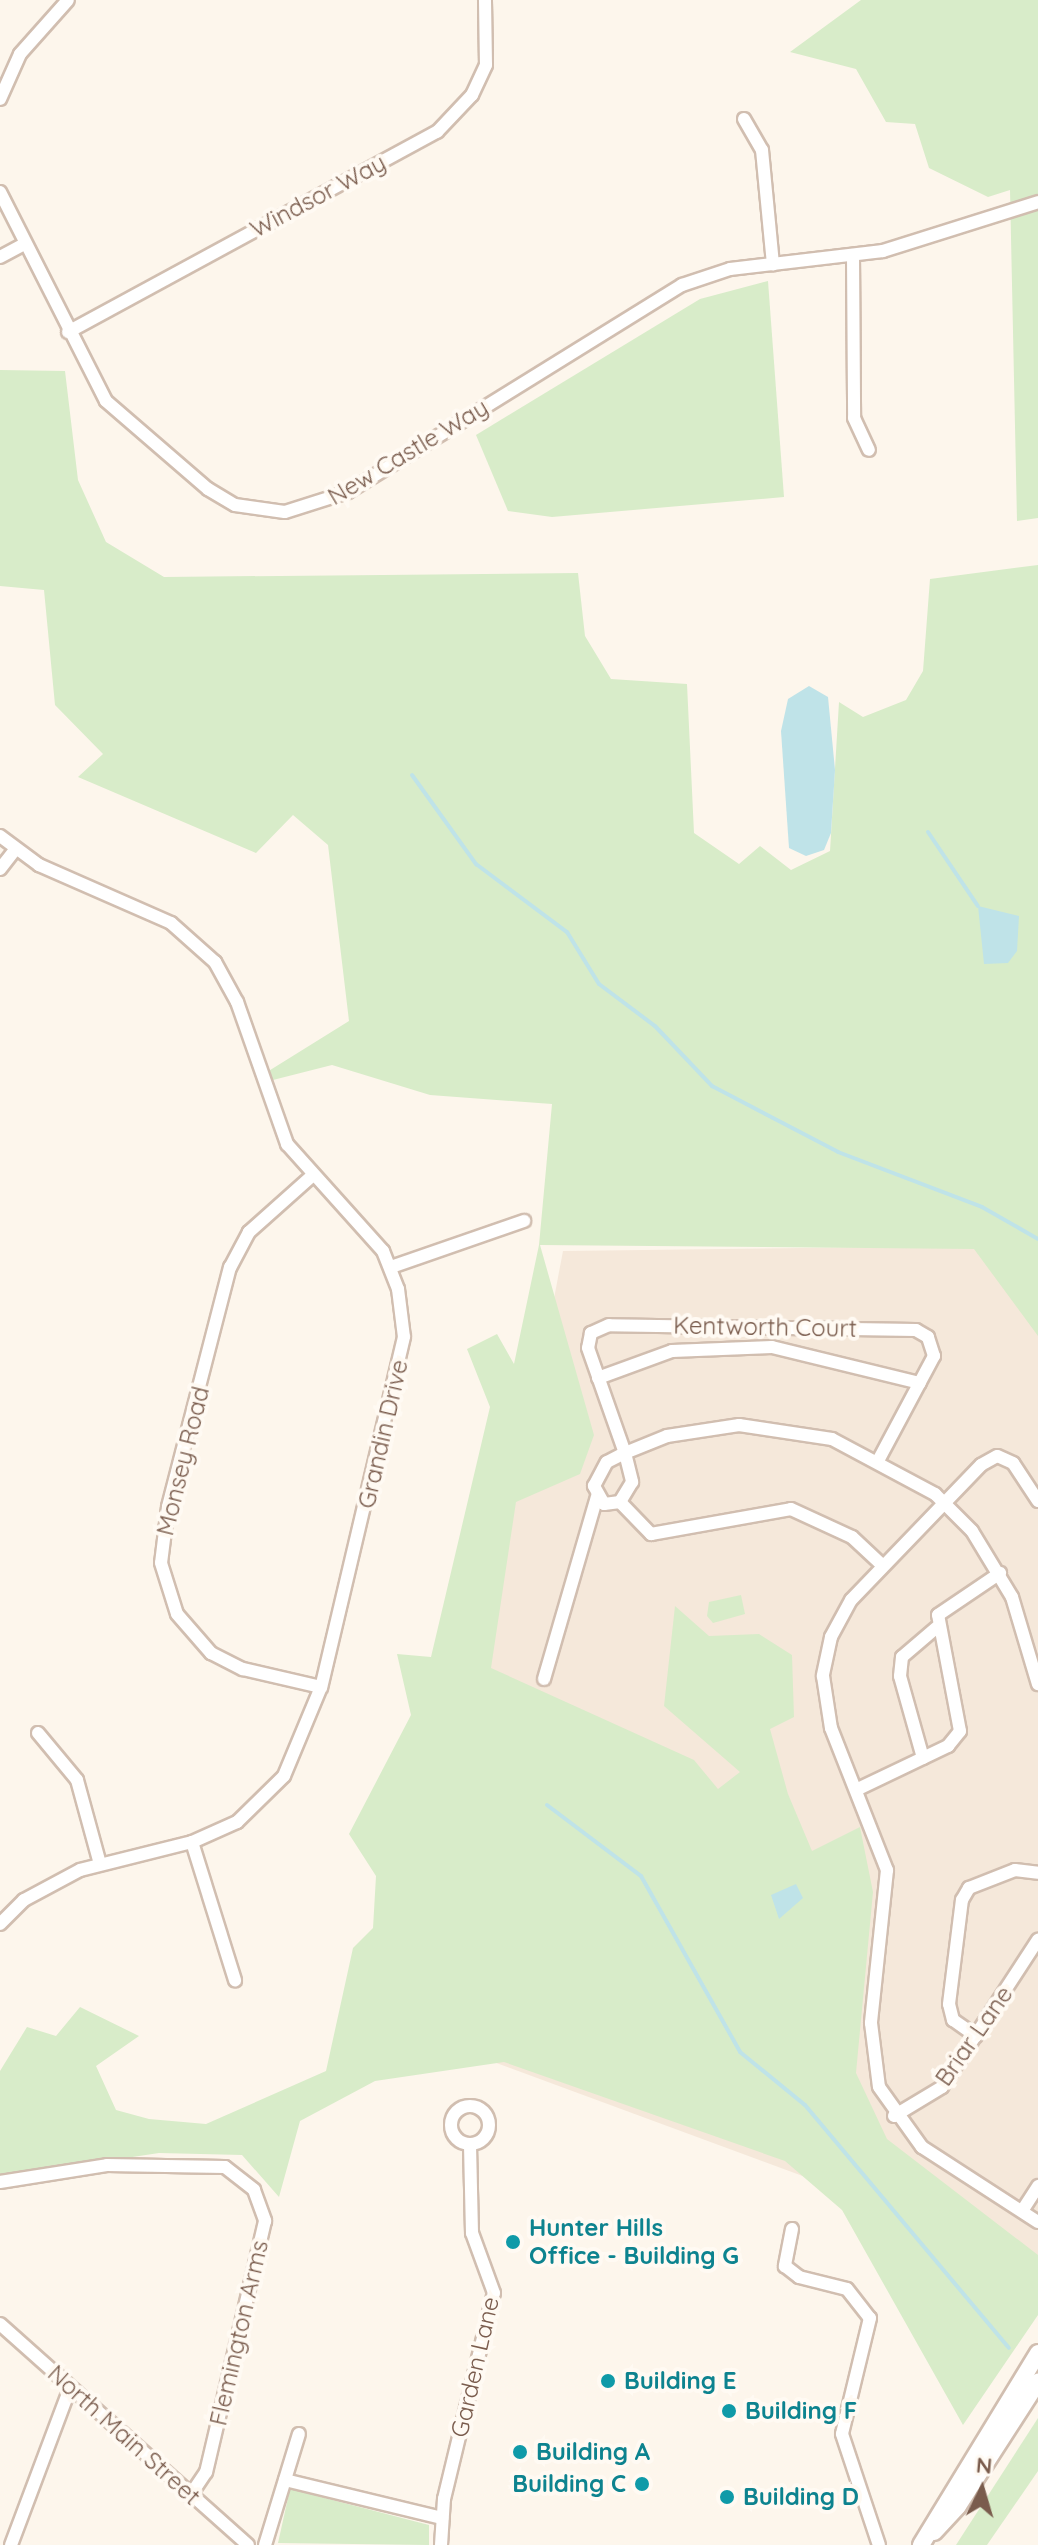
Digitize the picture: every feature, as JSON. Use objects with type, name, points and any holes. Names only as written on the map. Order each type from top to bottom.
[{"type":"street","points":[[0,99],[20,54],[68,0]]},
{"type":"street","name":"Windsor Way","points":[[68,332],[437,132],[472,95],[486,65],[485,0]]},
{"type":"street","points":[[744,119],[762,150],[773,264]]},
{"type":"street","name":"New Castle Way","points":[[0,192],[23,245],[106,401],[183,470],[235,505],[285,512],[348,492],[682,285],[773,264],[853,256],[1038,202]]},
{"type":"street","points":[[0,257],[23,245]]},
{"type":"street","points":[[853,256],[854,418],[869,450]]},
{"type":"street","name":"Grandin Drive","points":[[0,836],[15,850],[154,913],[201,946],[237,1002],[277,1126],[313,1175],[359,1217],[391,1267],[402,1310],[403,1356],[306,1738],[270,1793],[237,1822],[192,1842],[100,1864],[41,1889],[0,1924]]},
{"type":"street","points":[[0,869],[15,850]]},
{"type":"street","name":"Monsey Road","points":[[313,1175],[255,1224],[230,1267],[161,1563],[177,1614],[211,1653],[243,1669],[321,1687]]},
{"type":"street","points":[[391,1267],[524,1221]]},
{"type":"street","name":"Kentworth Court","points":[[620,1502],[632,1482],[588,1340],[609,1325],[904,1328],[932,1345],[920,1383],[879,1459]]},
{"type":"street","points":[[598,1378],[672,1351],[772,1347],[920,1383]]},
{"type":"street","points":[[544,1679],[583,1525],[597,1496],[595,1478],[625,1453],[667,1436],[739,1425],[832,1439],[879,1459],[948,1506],[1000,1573],[1038,1684]]},
{"type":"street","points":[[1038,1501],[1013,1463],[997,1456],[883,1566],[843,1612],[824,1663],[827,1715],[887,1870],[870,2036],[875,2074],[894,2116],[922,2147],[1038,2222]]},
{"type":"street","points":[[597,1496],[604,1504],[620,1502],[651,1534],[791,1509],[852,1537],[883,1566]]},
{"type":"street","points":[[923,1758],[900,1676],[902,1657],[936,1628],[948,1603],[1000,1573]]},
{"type":"street","points":[[858,1789],[923,1758],[960,1731],[936,1628]]},
{"type":"street","points":[[38,1733],[77,1780],[100,1864]]},
{"type":"street","points":[[192,1842],[235,1980]]},
{"type":"street","points":[[976,2036],[953,2020],[949,2004],[962,1900],[969,1888],[1015,1870],[1038,1873]]},
{"type":"street","name":"Briar Lane","points":[[894,2116],[942,2087],[1038,1940]]},
{"type":"street","name":"Garden Lane","points":[[441,2545],[442,2518],[494,2293],[472,2233],[470,2144]]},
{"type":"street","name":"Flemington Arms","points":[[0,2182],[107,2165],[225,2167],[254,2190],[265,2221],[206,2472],[190,2496]]},
{"type":"street","points":[[1022,2211],[1038,2186]]},
{"type":"street","points":[[792,2229],[785,2266],[847,2289],[870,2318],[842,2434],[879,2545]]},
{"type":"street","name":"North Main Street","points":[[0,2324],[248,2545]]},
{"type":"street","points":[[921,2545],[1038,2353]]},
{"type":"street","points":[[921,2545],[958,2506],[1038,2382]]},
{"type":"street","points":[[11,2545],[70,2388]]},
{"type":"street","points":[[265,2545],[299,2434]]},
{"type":"street","points":[[285,2480],[442,2518]]},
{"type":"shaded area","points":[[1038,1245],[1038,2263],[415,2033],[563,1251]]},
{"type":"green space","points":[[861,0],[1038,0],[1038,518],[1017,521],[1010,190],[988,197],[929,168],[915,124],[886,122],[856,69],[790,52]]},
{"type":"green space","points":[[768,281],[784,497],[552,517],[508,511],[476,435],[700,299]]},
{"type":"green space","points":[[0,370],[65,371],[78,480],[106,542],[164,577],[578,573],[585,636],[611,679],[687,684],[694,833],[739,864],[760,846],[791,870],[830,851],[839,702],[863,717],[906,700],[923,671],[930,579],[1038,565],[1038,1336],[974,1249],[540,1245],[594,1435],[580,1474],[516,1502],[491,1668],[694,1760],[718,1789],[740,1772],[664,1706],[675,1606],[709,1636],[759,1634],[792,1655],[794,1717],[770,1729],[788,1794],[812,1851],[860,1827],[873,1892],[856,2073],[887,2139],[1038,2255],[1038,2315],[963,2425],[842,2210],[785,2161],[504,2062],[375,2081],[300,2121],[279,2197],[242,2155],[159,2153],[0,2177],[0,2071],[27,2027],[56,2036],[80,2007],[139,2036],[96,2066],[116,2110],[149,2119],[206,2124],[326,2071],[353,1948],[373,1928],[376,1876],[349,1834],[411,1715],[397,1654],[431,1657],[490,1407],[467,1349],[497,1334],[514,1364],[539,1245],[552,1104],[430,1095],[332,1065],[269,1081],[267,1072],[349,1021],[328,845],[293,815],[256,853],[78,777],[103,754],[55,705],[44,590],[0,586]]},
{"type":"green space","points":[[741,1595],[745,1614],[713,1623],[707,1616],[709,1602]]},
{"type":"green space","points":[[1038,2418],[1038,2471],[987,2545],[956,2545]]},
{"type":"green space","points":[[290,2489],[429,2525],[429,2545],[278,2543]]},
{"type":"water","points":[[809,686],[828,697],[835,770],[831,833],[824,850],[806,856],[789,848],[781,731],[788,699]]},
{"type":"water","points":[[978,906],[1019,916],[1017,951],[1008,963],[984,964]]},
{"type":"water","points":[[796,1884],[803,1898],[779,1919],[771,1895]]},
{"type":"waterway","points":[[412,775],[476,864],[567,932],[599,984],[655,1026],[712,1086],[838,1152],[982,1207],[1038,1239]]},
{"type":"waterway","points":[[928,832],[978,906]]},
{"type":"waterway","points":[[547,1805],[641,1876],[740,2052],[805,2105],[1009,2348]]},
{"type":"place","name":"Hunter Hills Office - Building G","points":[[513,2242]]},
{"type":"place","name":"Building E","points":[[608,2381]]},
{"type":"place","name":"Building F","points":[[729,2411]]},
{"type":"place","name":"Building A","points":[[520,2452]]},
{"type":"place","name":"Building C","points":[[642,2484]]},
{"type":"place","name":"Building D","points":[[727,2497]]}]
